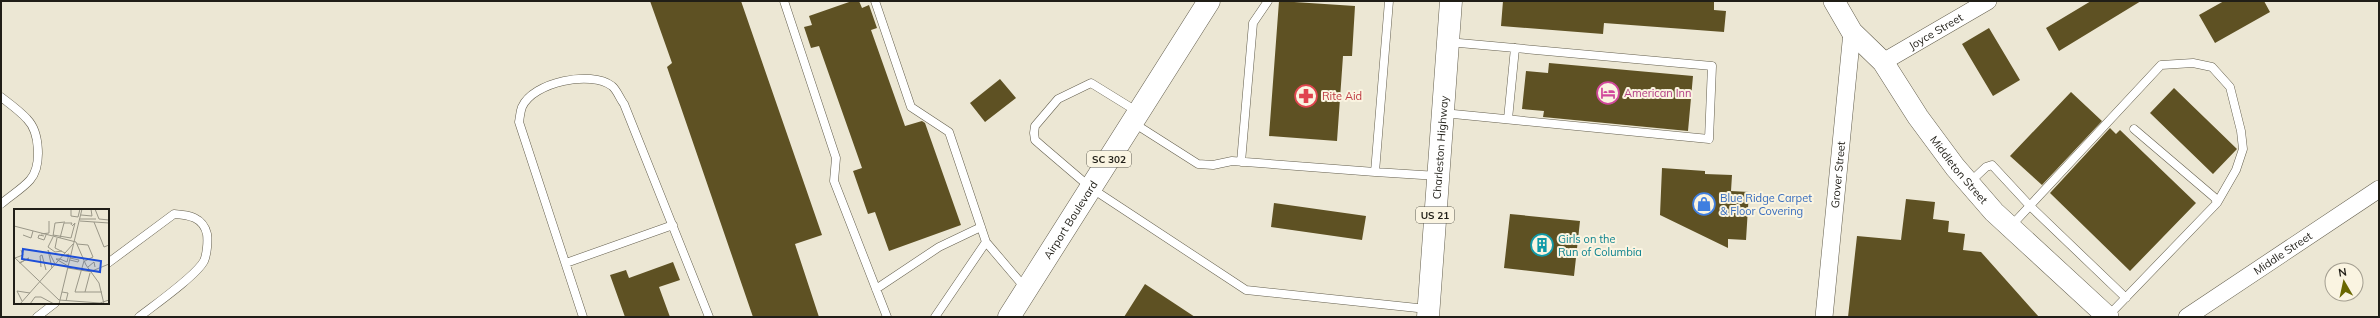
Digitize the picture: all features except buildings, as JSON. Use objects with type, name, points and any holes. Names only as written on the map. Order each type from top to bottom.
[{"type":"main road","name":"Airport Boulevard","points":[[1009,317],[1209,1]]},
{"type":"main road","name":"Charleston Highway","points":[[1428,313],[1451,1]]},
{"type":"street","name":"Middleton Street","points":[[1834,1],[1852,32],[1883,62],[1918,117],[1969,183],[2011,227],[2108,317]]},
{"type":"street","name":"Joyce Street","points":[[1883,62],[1988,1]]},
{"type":"street","name":"Grover Street","points":[[1824,317],[1852,32]]},
{"type":"street","name":"Middle Street","points":[[2187,317],[2379,189]]},
{"type":"lane","points":[[784,1],[836,158],[834,181],[887,317]]},
{"type":"lane","points":[[875,1],[910,107],[949,132],[986,242],[1027,290]]},
{"type":"lane","points":[[1242,162],[1253,23],[1268,1]]},
{"type":"lane","points":[[1375,172],[1388,1]]},
{"type":"lane","points":[[1442,113],[1709,139],[1712,66],[1448,42]]},
{"type":"lane","points":[[1508,119],[1515,48]]},
{"type":"lane","points":[[2011,227],[2161,65],[2193,63],[2212,67],[2230,86],[2242,131],[2243,149],[2236,170],[2217,203],[2108,317]]},
{"type":"lane","points":[[583,317],[518,122],[522,106],[541,88],[583,78],[599,79],[613,87],[624,104],[709,317]]},
{"type":"lane","points":[[1428,313],[1246,290],[1091,188],[1035,140],[1035,126],[1058,99],[1091,83],[1135,118],[1198,164],[1213,165],[1232,161],[1438,176]]},
{"type":"lane","points":[[1,97],[29,120],[34,132],[38,154],[37,167],[31,180],[1,204]]},
{"type":"lane","points":[[2134,129],[2215,198],[2217,203]]},
{"type":"lane","points":[[1969,183],[1986,167],[1992,165],[2030,206],[2126,298]]},
{"type":"lane","points":[[109,262],[174,214],[192,215],[206,228],[208,240],[204,261],[181,284],[138,317]]},
{"type":"lane","points":[[566,263],[673,225]]},
{"type":"lane","points":[[876,289],[939,247],[981,228]]},
{"type":"lane","points":[[935,317],[986,242]]},
{"type":"lane","points":[[37,317],[54,304]]},
{"type":"place","name":"American Inn","points":[[1608,93]]},
{"type":"place","name":"Rite Aid","points":[[1306,96]]},
{"type":"place","name":"Blue Ridge Carpet & Floor Covering","points":[[1704,204]]},
{"type":"place","name":"Girls on the Run of Columbia","points":[[1542,245]]}]
